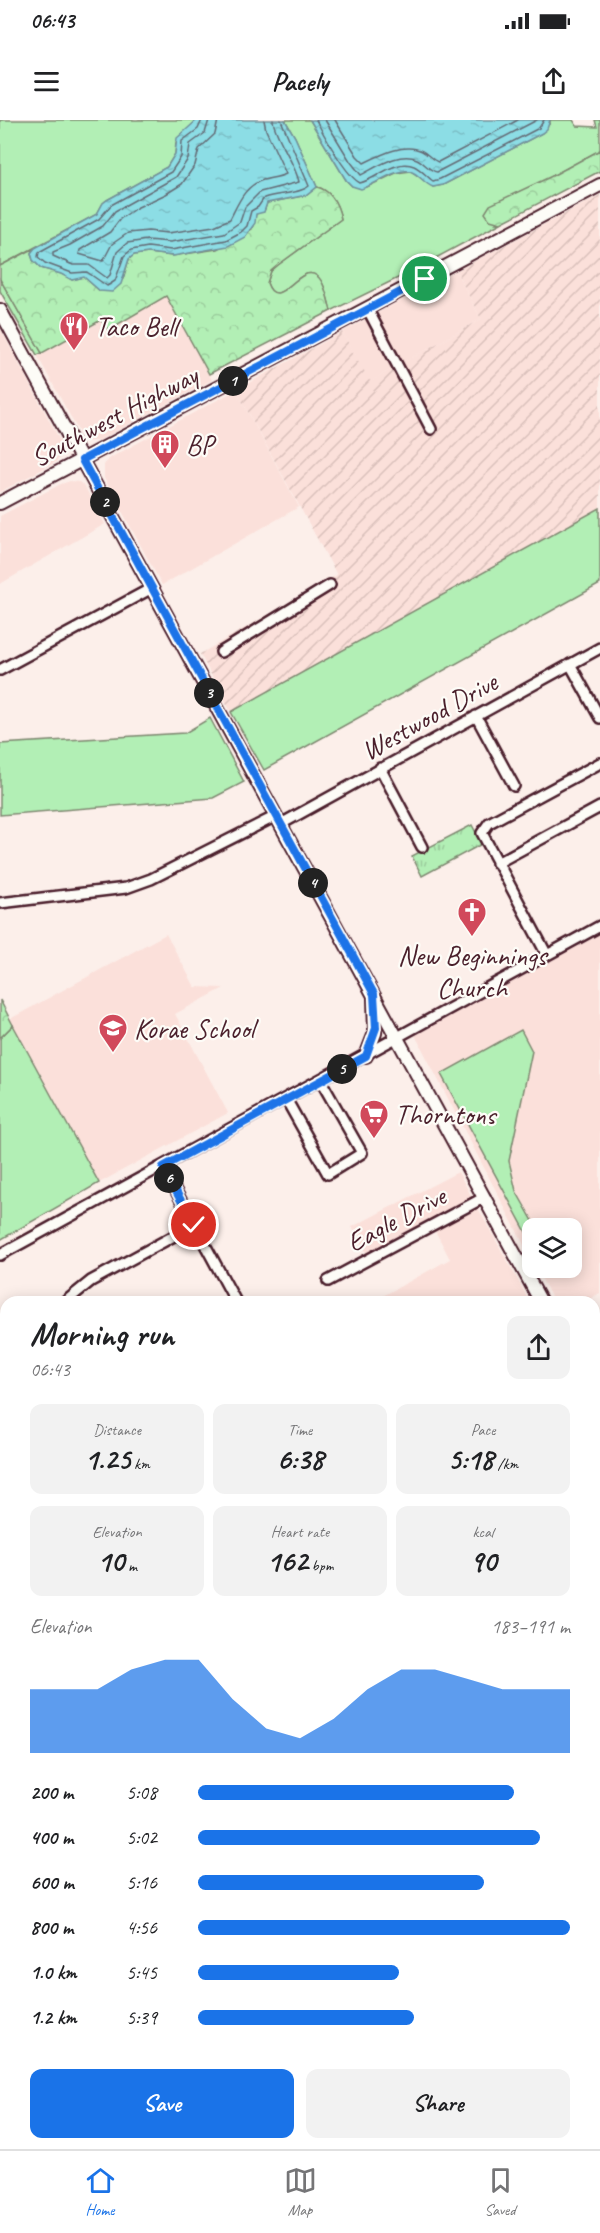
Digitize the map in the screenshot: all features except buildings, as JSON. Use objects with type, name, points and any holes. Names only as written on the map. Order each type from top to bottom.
[{"type":"main road","name":"Southwest Highway","points":[[0,503],[368,310],[600,185]]},
{"type":"main road","points":[[0,310],[538,1296]]},
{"type":"main road","points":[[366,1056],[376,1028],[374,994]]},
{"type":"street","points":[[368,310],[431,429]]},
{"type":"street","points":[[221,652],[330,585]]},
{"type":"street","points":[[0,670],[152,588]]},
{"type":"street","name":"Westwood Drive","points":[[0,903],[126,888],[151,879],[279,820],[380,768],[600,648]]},
{"type":"street","points":[[570,664],[600,718]]},
{"type":"street","points":[[476,716],[514,786]]},
{"type":"street","points":[[547,955],[482,833],[489,823],[600,763]]},
{"type":"street","points":[[380,768],[422,846]]},
{"type":"street","points":[[497,863],[600,807]]},
{"type":"street","points":[[0,1255],[600,926]]},
{"type":"street","points":[[286,1099],[328,1174],[362,1153],[321,1081]]},
{"type":"street","points":[[163,1167],[233,1296]]},
{"type":"street","name":"Eagle Drive","points":[[328,1281],[484,1197]]},
{"type":"street","points":[[72,1296],[91,1281],[194,1225]]},
{"type":"shaded area","points":[[600,195],[600,508],[231,712],[200,654],[337,575],[236,390],[342,332],[370,381],[481,319],[456,271]]},
{"type":"shaded area","points":[[456,271],[481,319],[369,382],[342,332]]},
{"type":"shaded area","points":[[166,296],[212,380],[98,441],[86,441],[81,436],[37,355],[102,319],[108,330]]},
{"type":"shaded area","points":[[0,328],[62,444],[62,454],[56,462],[0,492]]},
{"type":"shaded area","points":[[236,390],[299,507],[162,585],[104,478],[104,465],[108,459]]},
{"type":"shaded area","points":[[70,481],[79,482],[85,487],[105,524],[0,584],[0,516]]},
{"type":"shaded area","name":"Korae School","points":[[166,934],[195,987],[224,988],[175,1014],[228,1113],[99,1183],[10,1019]]},
{"type":"shaded area","points":[[600,934],[600,1293],[595,1296],[551,1296],[541,1278],[582,1278],[582,1218],[522,1218],[522,1241],[415,1035]]},
{"type":"shaded area","points":[[458,1172],[527,1296],[383,1296],[450,1259],[430,1221],[367,1254],[352,1227]]},
{"type":"green space","points":[[0,120],[197,120],[176,142],[175,154],[167,167],[107,200],[97,214],[0,266]]},
{"type":"green space","points":[[285,120],[310,120],[346,180],[352,186],[367,187],[396,173],[411,171],[433,187],[443,185],[542,133],[550,120],[573,120],[577,126],[597,127],[595,120],[600,120],[600,150],[552,176],[496,223],[501,223],[331,311],[324,287],[317,276],[310,274],[303,276],[277,293],[272,291],[267,283],[271,271],[341,219],[334,199],[317,187]]},
{"type":"green space","points":[[600,150],[600,171],[501,223],[490,220],[485,213],[490,205]]},
{"type":"green space","points":[[317,187],[334,199],[341,219],[271,271],[267,283],[272,291],[277,293],[303,276],[310,274],[317,276],[324,287],[331,311],[209,374],[166,296],[108,330],[101,320],[42,353],[0,279],[0,266],[35,248],[31,253],[33,260],[41,268],[62,274],[72,280],[84,277],[100,291],[123,279],[129,259],[134,255],[148,253],[172,256],[217,249],[252,229],[256,214],[265,209],[267,203],[307,195]]},
{"type":"green space","points":[[0,279],[42,353],[37,355],[0,291]]},
{"type":"green space","points":[[600,508],[600,584],[264,770],[231,712]]},
{"type":"green space","points":[[210,718],[244,782],[213,798],[0,815],[0,744],[185,733]]},
{"type":"green space","points":[[472,825],[482,844],[422,876],[412,856]]},
{"type":"green space","points":[[0,1000],[13,1025],[0,1038]]},
{"type":"green space","points":[[13,1025],[99,1183],[0,1240],[0,1038]]},
{"type":"green space","points":[[521,1030],[532,1051],[509,1161],[516,1191],[531,1218],[522,1218],[522,1224],[441,1074]]},
{"type":"water","points":[[197,120],[285,120],[317,187],[307,195],[267,203],[264,212],[256,214],[255,223],[245,237],[228,246],[173,256],[148,253],[134,255],[129,259],[121,284],[112,292],[100,291],[84,277],[72,280],[41,268],[33,260],[31,253],[35,248],[97,214],[107,200],[167,167],[175,154],[177,138]]},
{"type":"water","points":[[310,120],[550,120],[547,129],[542,133],[443,185],[433,187],[414,173],[402,171],[361,189],[352,186],[346,180]]},
{"type":"place","name":"Taco Bell","points":[[74,352]]},
{"type":"place","name":"BP","points":[[165,470]]},
{"type":"place","name":"New Beginnings Church","points":[[472,938]]},
{"type":"place","name":"Korae School","points":[[113,1054]]},
{"type":"place","name":"Thorntons","points":[[374,1140]]},
{"type":"route","points":[[194,1225],[163,1167],[366,1056],[376,1028],[374,994],[82,460],[425,279]]}]
